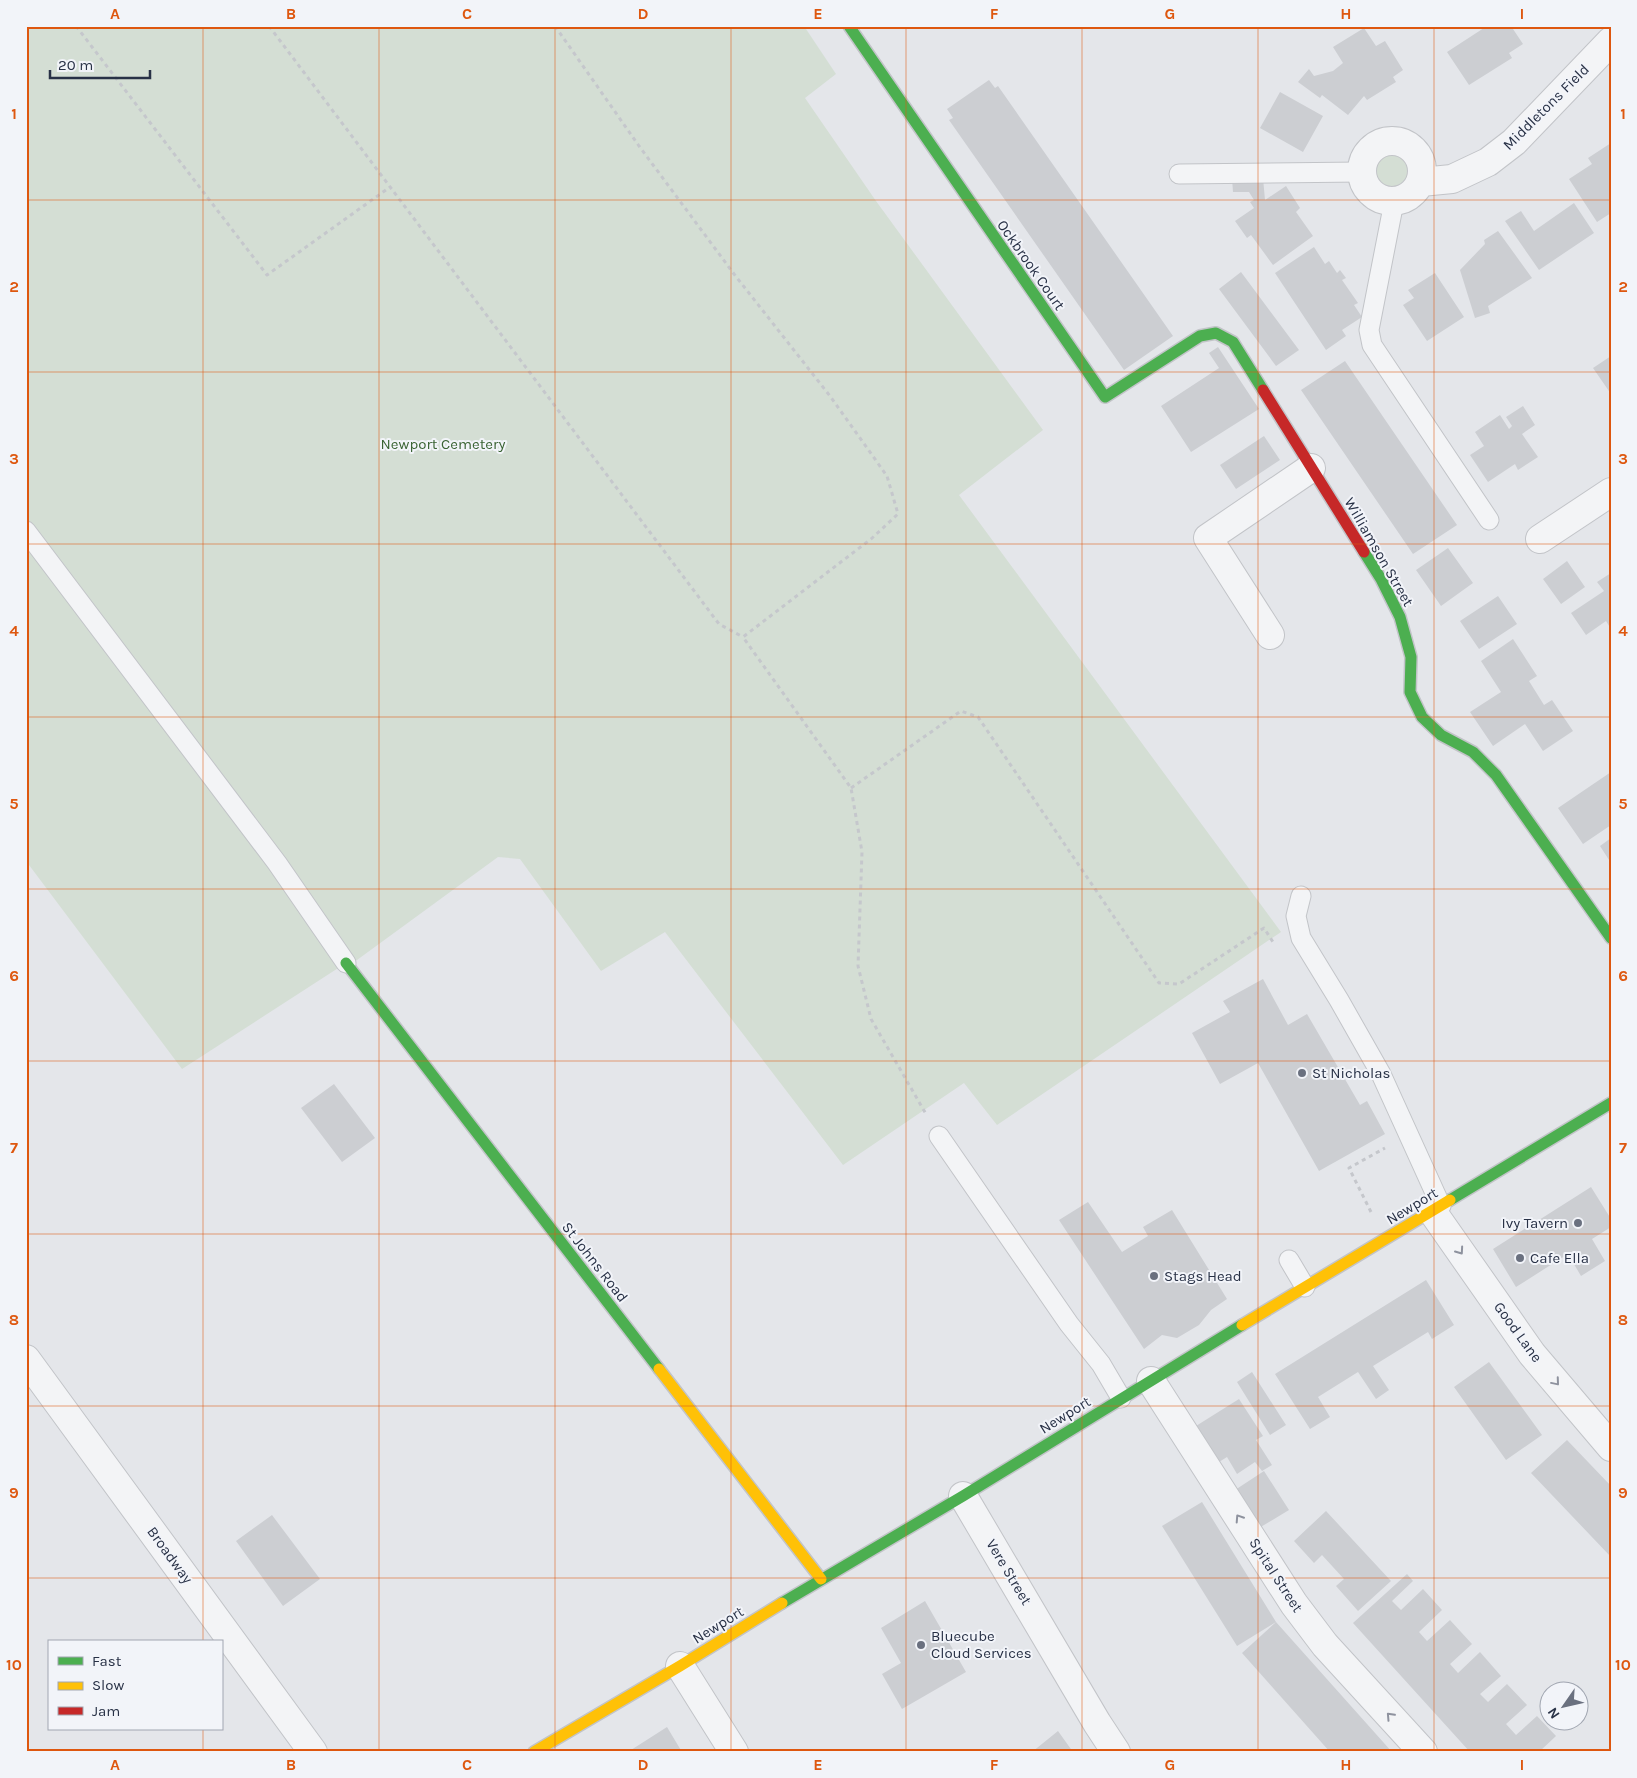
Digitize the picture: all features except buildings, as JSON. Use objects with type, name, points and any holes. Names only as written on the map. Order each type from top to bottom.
[{"type":"street","name":"Ockbrook Court","points":[[849,26],[1105,397],[1200,336],[1216,333],[1233,342]]},
{"type":"street","name":"Middletons Field","points":[[1420,182],[1452,179],[1488,162],[1514,142],[1611,41]]},
{"type":"street","points":[[1392,141],[1402,142],[1411,147],[1421,163],[1422,173],[1420,182],[1410,196],[1394,202],[1384,201],[1368,190],[1363,182],[1361,172],[1367,154],[1383,142],[1392,141]]},
{"type":"street","name":"Williamson Street","points":[[1233,342],[1381,579],[1400,617],[1411,657],[1410,692],[1422,717],[1441,735],[1473,752],[1496,775],[1611,938]]},
{"type":"street","points":[[1270,635],[1208,538],[1311,468]]},
{"type":"street","points":[[1540,539],[1611,492]]},
{"type":"street","name":"St Johns Road","points":[[346,963],[821,1579]]},
{"type":"street","name":"Newport","points":[[534,1752],[963,1496],[1121,1398],[1611,1103]]},
{"type":"street","name":"Good Lane","points":[[1436,1209],[1532,1354],[1607,1435]]},
{"type":"street","name":"Broadway","points":[[26,1358],[313,1752]]},
{"type":"street","name":"Spital Street","points":[[1150,1381],[1294,1604],[1325,1645],[1423,1752]]},
{"type":"street","name":"Vere Street","points":[[963,1496],[1116,1752]]},
{"type":"street","points":[[680,1666],[734,1752]]},
{"type":"lane","points":[[1179,174],[1361,172]]},
{"type":"lane","points":[[1394,202],[1369,330],[1372,345],[1489,520]]},
{"type":"lane","points":[[26,531],[277,864],[346,963]]},
{"type":"lane","points":[[1300,896],[1296,916],[1301,938],[1381,1074],[1436,1209]]},
{"type":"lane","points":[[939,1136],[1069,1324],[1101,1364],[1121,1398]]},
{"type":"lane","points":[[1289,1260],[1305,1287]]},
{"type":"path","points":[[76,26],[267,275],[390,187]]},
{"type":"path","points":[[269,26],[719,624],[743,637],[851,788],[862,852],[858,966],[871,1018],[939,1136]]},
{"type":"path","points":[[555,26],[638,146],[734,274],[830,396],[887,476],[898,514],[871,540],[743,637]]},
{"type":"path","points":[[851,788],[961,711],[978,717],[1159,983],[1179,984],[1264,928],[1275,944]]},
{"type":"path","points":[[1385,1240],[1349,1168],[1389,1146]]},
{"type":"green space","name":"Newport Cemetery","points":[[26,26],[804,26],[836,74],[805,98],[876,201],[1043,430],[959,495],[1281,932],[997,1125],[964,1083],[843,1165],[665,932],[601,971],[520,859],[498,857],[357,960],[346,963],[182,1069],[26,861]]},
{"type":"green space","points":[[1396,150],[1404,153],[1410,159],[1413,171],[1410,183],[1404,189],[1388,192],[1380,189],[1374,183],[1371,167],[1374,159],[1380,153]]},
{"type":"traffic: fast","points":[[849,26],[1105,397],[1200,336],[1216,333],[1233,342],[1263,390]]},
{"type":"traffic: fast","points":[[1364,552],[1381,579],[1400,617],[1411,657],[1410,692],[1422,717],[1441,735],[1473,752],[1496,775],[1611,938]]},
{"type":"traffic: fast","points":[[346,963],[659,1369]]},
{"type":"traffic: fast","points":[[1450,1200],[1611,1103]]},
{"type":"traffic: fast","points":[[782,1603],[963,1496],[1242,1325]]},
{"type":"traffic: slow","points":[[1242,1325],[1450,1200]]},
{"type":"traffic: slow","points":[[659,1369],[821,1579]]},
{"type":"traffic: slow","points":[[534,1752],[782,1603]]},
{"type":"traffic: jam","points":[[1263,390],[1364,552]]},
{"type":"place","name":"St Nicholas","points":[[1302,1073]]},
{"type":"place","name":"Ivy Tavern","points":[[1578,1223]]},
{"type":"place","name":"Cafe Ella","points":[[1520,1258]]},
{"type":"place","name":"Stags Head","points":[[1154,1276]]},
{"type":"place","name":"Bluecube Cloud Services","points":[[921,1645]]}]
